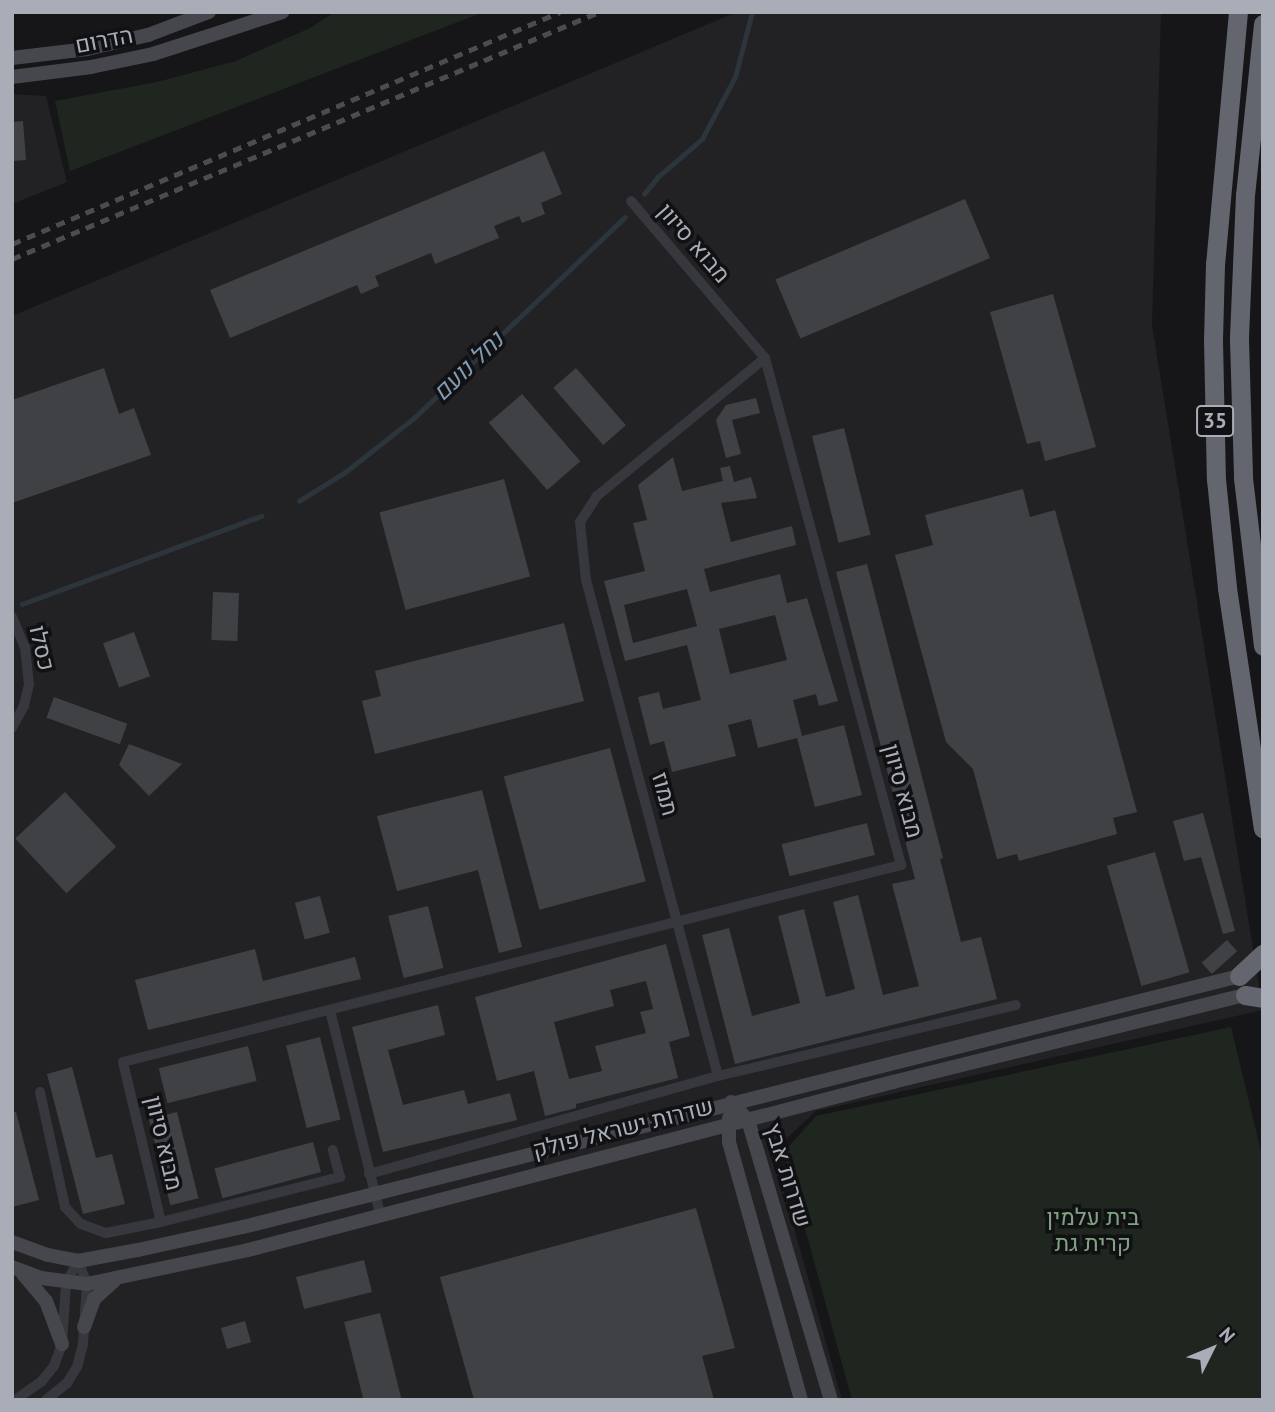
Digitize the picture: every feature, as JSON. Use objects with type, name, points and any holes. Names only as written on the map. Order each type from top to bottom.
[{"type":"highway","name":"35","points":[[1238,12],[1215,264],[1213,340],[1216,451],[1227,588],[1263,828]]},
{"type":"highway","name":"35","points":[[1263,24],[1245,194],[1239,340],[1242,478],[1263,646]]},
{"type":"highway","points":[[1249,990],[1263,954]]},
{"type":"street","name":"הדרום","points":[[12,58],[87,49],[148,36],[209,12]]},
{"type":"street","name":"הדרום","points":[[12,78],[91,67],[153,54],[282,12]]},
{"type":"street","name":"מבוא סיוון","points":[[40,1092],[65,1207],[81,1224],[106,1233],[161,1222],[123,1062],[901,864],[765,358],[631,201]]},
{"type":"street","name":"תמוז","points":[[718,1076],[586,580],[580,522],[597,496],[765,358]]},
{"type":"street","name":"כסלו","points":[[12,617],[24,647],[29,684],[24,706],[12,728]]},
{"type":"street","name":"שדרות ישראל פולק","points":[[12,1242],[48,1255],[78,1261],[243,1227],[731,1102],[1249,990]]},
{"type":"street","name":"שדרות ישראל פולק","points":[[16,1269],[66,1283],[86,1284],[248,1250],[1249,990]]},
{"type":"street","points":[[369,1174],[718,1076],[1016,1005]]},
{"type":"street","points":[[330,1010],[380,1214]]},
{"type":"street","name":"שדרות אבץ","points":[[731,1102],[748,1120],[831,1400]]},
{"type":"street","name":"שדרות אבץ","points":[[731,1102],[727,1126],[801,1400]]},
{"type":"street","points":[[753,1136],[758,1122],[768,1115]]},
{"type":"street","points":[[161,1222],[340,1177],[333,1150]]},
{"type":"street","points":[[15,1400],[41,1382],[54,1366],[62,1344],[66,1283],[78,1261]]},
{"type":"street","points":[[46,1400],[67,1383],[77,1367],[84,1327],[86,1284],[78,1261]]},
{"type":"street","points":[[16,1269],[46,1301],[62,1344]]},
{"type":"street","points":[[84,1327],[94,1299],[119,1277]]},
{"type":"shaded area","points":[[737,12],[1161,12],[1152,325],[1263,1010],[816,1111],[788,1137],[774,1156],[842,1400],[12,1400],[12,316]]},
{"type":"shaded area","points":[[12,94],[46,96],[67,182],[12,204]]},
{"type":"green space","points":[[335,12],[484,12],[70,171],[55,101],[157,82],[236,61],[310,28]]},
{"type":"green space","name":"בית עלמין קרית גת","points":[[1231,1027],[1263,1160],[1263,1400],[852,1400],[784,1152],[816,1116]]},
{"type":"building","points":[[23,121],[26,160],[12,161],[12,122]]},
{"type":"building","points":[[544,151],[562,194],[541,203],[545,214],[522,223],[519,216],[494,226],[499,238],[435,264],[431,253],[375,276],[379,286],[361,294],[357,285],[230,338],[210,290]]},
{"type":"building","points":[[965,199],[990,258],[800,338],[775,279]]},
{"type":"building","points":[[1053,294],[1096,447],[1045,461],[1040,441],[1027,444],[990,312]]},
{"type":"building","points":[[104,368],[119,414],[134,408],[151,455],[12,503],[12,400]]},
{"type":"building","points":[[576,368],[626,425],[603,445],[553,388]]},
{"type":"building","points":[[522,394],[580,461],[547,490],[489,423]]},
{"type":"building","points":[[756,398],[760,413],[732,420],[741,454],[726,458],[716,420],[726,405]]},
{"type":"building","points":[[844,428],[871,535],[839,543],[812,436]]},
{"type":"building","points":[[673,457],[682,491],[723,481],[720,468],[730,466],[734,482],[751,477],[757,498],[721,503],[731,542],[792,526],[796,545],[704,569],[710,592],[780,574],[787,603],[807,598],[838,701],[819,706],[816,694],[793,700],[802,736],[844,725],[862,795],[815,807],[797,738],[758,748],[751,719],[728,725],[736,756],[672,772],[664,741],[650,745],[638,697],[659,692],[663,709],[701,700],[687,645],[625,661],[604,581],[645,571],[633,523],[647,520],[638,485]],"holes":[[[687,589],[697,626],[633,643],[624,605]],[[775,615],[787,660],[730,674],[719,629]]]},
{"type":"building","points":[[504,479],[530,577],[406,610],[379,512]]},
{"type":"building","points":[[1023,489],[1030,517],[1055,510],[1137,812],[1113,818],[1117,834],[1019,861],[1017,854],[997,859],[973,769],[946,742],[895,555],[933,545],[925,515]]},
{"type":"building","points":[[867,564],[943,858],[940,859],[961,942],[981,937],[997,999],[735,1064],[702,935],[729,928],[752,1016],[800,1003],[778,916],[804,909],[826,997],[855,989],[833,902],[858,895],[883,995],[919,986],[892,884],[915,879],[836,572]]},
{"type":"building","points":[[213,592],[239,593],[237,641],[211,640]]},
{"type":"building","points":[[564,623],[584,701],[375,754],[362,701],[381,696],[375,671]]},
{"type":"building","points":[[134,632],[150,676],[119,687],[103,643]]},
{"type":"building","points":[[54,697],[127,724],[120,744],[46,718]]},
{"type":"building","points":[[129,744],[182,764],[149,796],[119,765]]},
{"type":"building","points":[[610,748],[646,881],[539,910],[504,776]]},
{"type":"building","points":[[482,790],[522,947],[499,953],[478,870],[397,891],[377,816]]},
{"type":"building","points":[[65,792],[116,847],[66,893],[15,838]]},
{"type":"building","points":[[1203,813],[1235,931],[1223,934],[1201,857],[1184,861],[1173,821]]},
{"type":"building","points":[[867,823],[875,855],[790,876],[782,844]]},
{"type":"building","points":[[1155,852],[1189,972],[1141,986],[1107,866]]},
{"type":"building","points":[[320,896],[330,933],[305,939],[295,903]]},
{"type":"building","points":[[428,906],[443,968],[404,978],[388,916]]},
{"type":"building","points":[[1227,940],[1237,951],[1212,974],[1202,963]]},
{"type":"building","points":[[666,944],[690,1036],[669,1042],[678,1078],[576,1104],[576,1108],[545,1116],[534,1071],[497,1081],[475,997]],"holes":[[[646,981],[653,1009],[640,1012],[646,1033],[595,1046],[602,1071],[569,1079],[554,1022],[614,1006],[610,990]]]},
{"type":"building","points":[[255,949],[263,981],[355,957],[361,979],[148,1030],[135,980]]},
{"type":"building","points":[[438,1005],[445,1035],[388,1050],[403,1105],[464,1090],[468,1104],[510,1093],[517,1120],[383,1152],[352,1027]]},
{"type":"building","points":[[320,1037],[341,1119],[307,1128],[286,1045]]},
{"type":"building","points":[[248,1046],[257,1081],[167,1103],[159,1068]]},
{"type":"building","points":[[72,1067],[96,1158],[112,1154],[125,1204],[83,1214],[47,1074]]},
{"type":"building","points":[[12,1112],[16,1112],[39,1200],[12,1207]]},
{"type":"building","points":[[177,1112],[199,1198],[170,1205],[149,1119]]},
{"type":"building","points":[[313,1142],[321,1172],[222,1198],[214,1168]]},
{"type":"building","points":[[696,1208],[735,1348],[702,1356],[714,1400],[474,1400],[440,1277]]},
{"type":"building","points":[[364,1260],[372,1292],[304,1309],[296,1277]]},
{"type":"building","points":[[380,1313],[402,1400],[364,1400],[344,1322]]},
{"type":"building","points":[[245,1321],[251,1342],[227,1349],[221,1328]]},
{"type":"waterway","name":"נחל נועם","points":[[644,194],[658,177],[702,139],[735,77],[752,12]]},
{"type":"waterway","name":"נחל נועם","points":[[299,501],[344,473],[414,418],[625,217]]},
{"type":"waterway","name":"נחל נועם","points":[[22,604],[261,516]]},
{"type":"railway","points":[[12,244],[560,12]]},
{"type":"railway","points":[[12,259],[599,12]]}]
